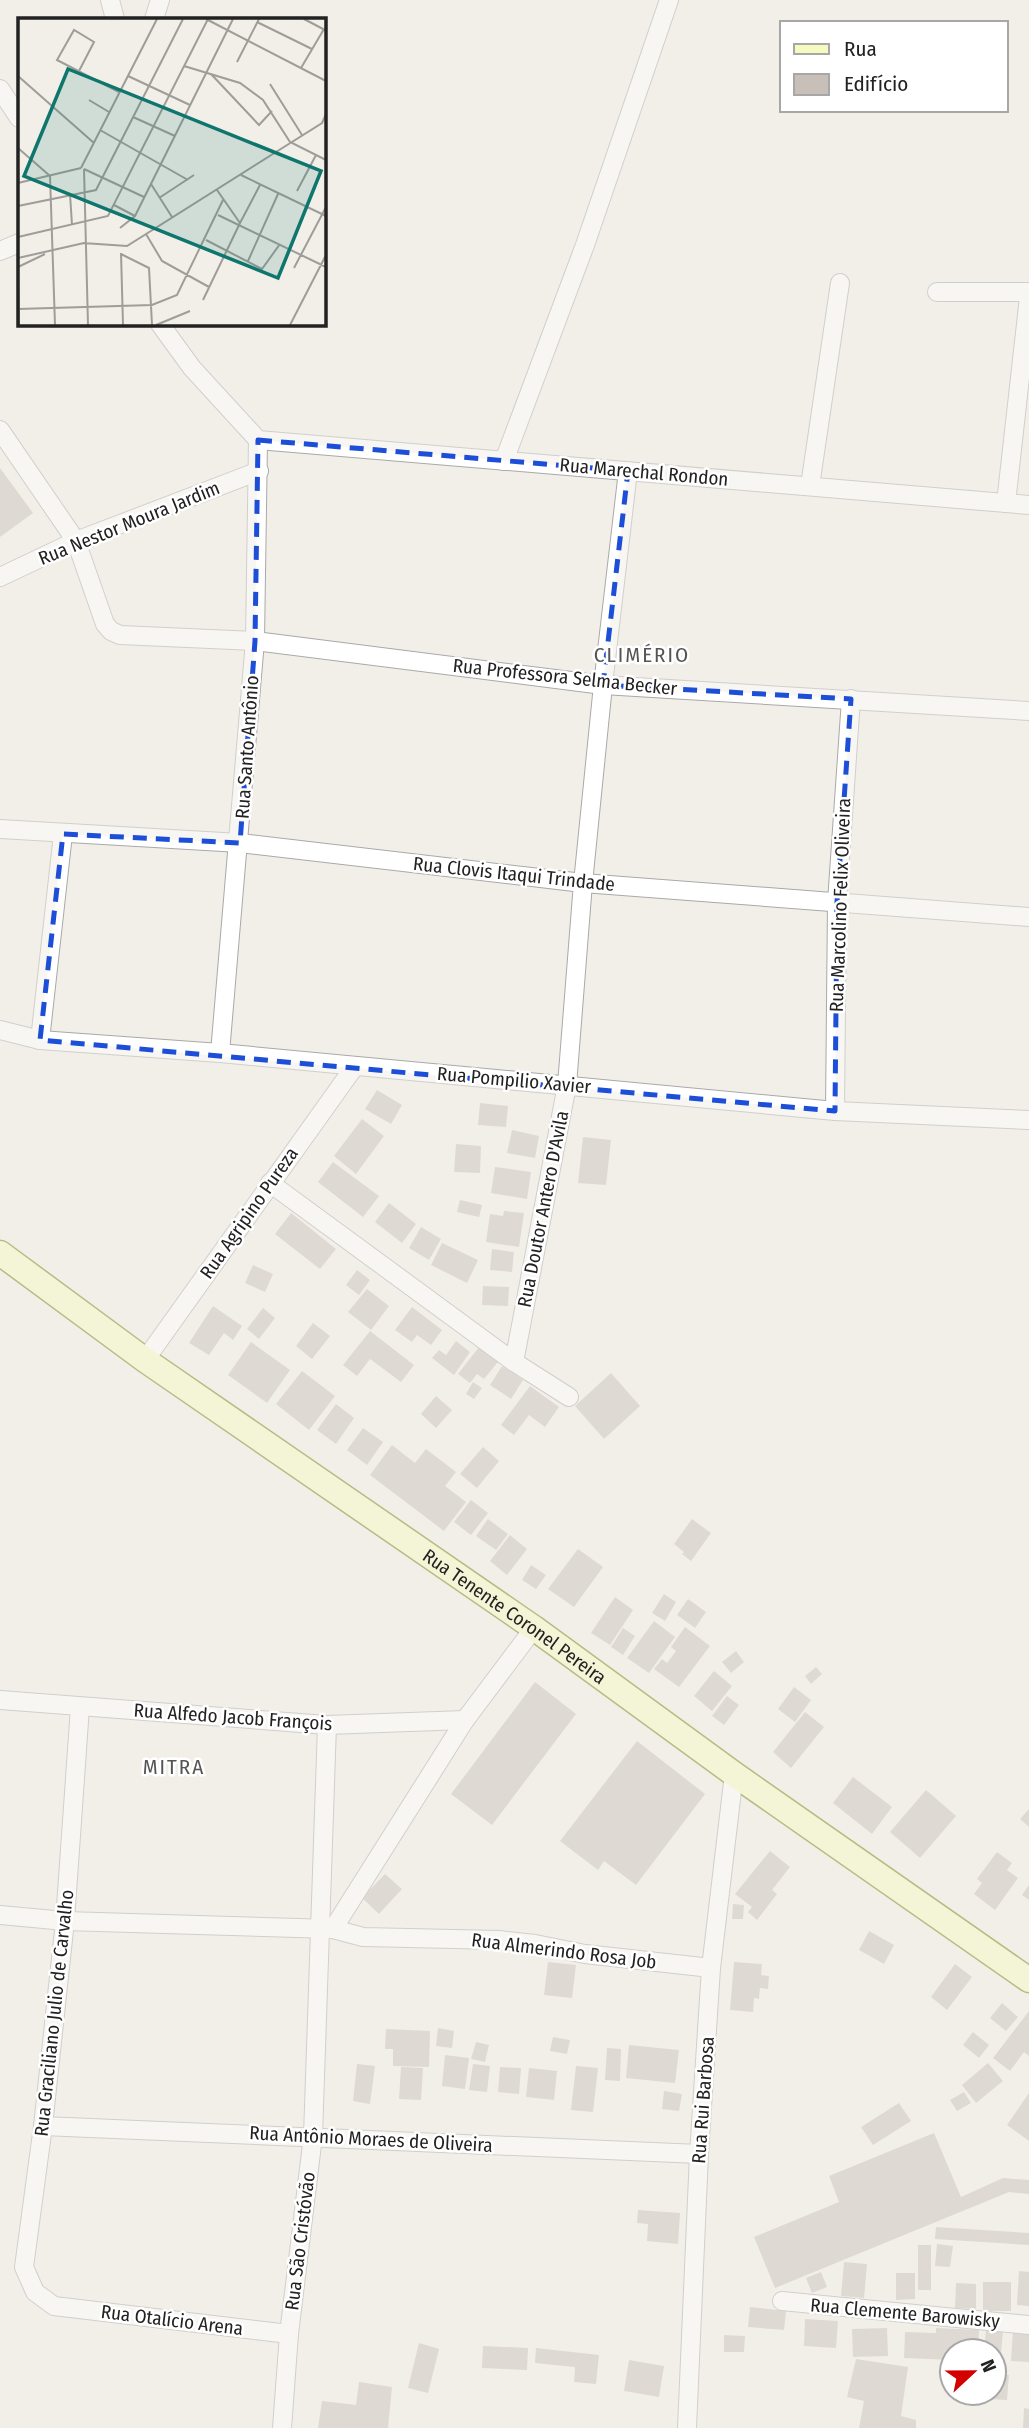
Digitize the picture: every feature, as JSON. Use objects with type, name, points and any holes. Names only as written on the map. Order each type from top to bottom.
[{"type":"main road","name":"Rua Tenente Coronel Pereira","points":[[0,1253],[145,1360],[534,1628],[734,1774],[1029,1980]]},
{"type":"street","points":[[110,0],[115,18]]},
{"type":"street","points":[[154,18],[160,0]]},
{"type":"street","points":[[504,461],[585,245],[669,0]]},
{"type":"street","points":[[0,89],[18,116]]},
{"type":"street","points":[[0,251],[18,243]]},
{"type":"street","points":[[810,486],[840,283]]},
{"type":"street","points":[[937,292],[1029,292]]},
{"type":"street","points":[[1006,503],[1029,297]]},
{"type":"street","points":[[161,326],[192,368],[258,440]]},
{"type":"street","points":[[2,437],[76,541]]},
{"type":"street","name":"Rua Marechal Rondon","points":[[258,440],[1029,505]]},
{"type":"street","name":"Rua Santo Antônio","points":[[220,1053],[240,843],[255,641],[258,440]]},
{"type":"street","name":"Rua Nestor Moura Jardim","points":[[0,577],[76,541],[259,471]]},
{"type":"street","name":"Rua Doutor Antero D'Avila","points":[[514,1362],[567,1085],[583,883],[628,471]]},
{"type":"street","name":"Rua Professora Selma Becker","points":[[76,541],[105,624],[120,635],[255,641],[603,685],[1029,711]]},
{"type":"street","name":"Rua Marcolino Felix Oliveira","points":[[835,1111],[837,902],[851,699]]},
{"type":"street","name":"Rua Clovis Itaqui Trindade","points":[[0,829],[240,843],[583,883],[1029,917]]},
{"type":"street","points":[[40,1040],[62,834]]},
{"type":"street","name":"Rua Pompilio Xavier","points":[[0,1030],[40,1040],[220,1053],[835,1111],[1029,1120]]},
{"type":"street","name":"Rua Agripino Pureza","points":[[145,1360],[355,1066]]},
{"type":"street","points":[[270,1183],[514,1362],[569,1396]]},
{"type":"street","points":[[327,1929],[466,1720],[534,1628]]},
{"type":"street","name":"Rua Alfedo Jacob François","points":[[0,1700],[327,1725],[466,1720]]},
{"type":"street","name":"Rua Graciliano Julio de Carvalho","points":[[54,2305],[35,2292],[24,2267],[43,2126],[65,1921],[80,1707]]},
{"type":"street","name":"Rua São Cristóvão","points":[[282,2428],[289,2334],[313,2136],[327,1929],[327,1725]]},
{"type":"street","name":"Rua Rui Barbosa","points":[[687,2428],[699,2154],[711,1968],[734,1774]]},
{"type":"street","name":"Rua Almerindo Rosa Job","points":[[0,1915],[65,1921],[327,1929],[363,1937],[499,1940],[585,1954],[711,1968]]},
{"type":"street","name":"Rua Antônio Moraes de Oliveira","points":[[43,2126],[699,2154]]},
{"type":"street","name":"Rua Clemente Barowisky","points":[[782,2301],[1029,2325]]},
{"type":"street","name":"Rua Otalício Arena","points":[[54,2305],[289,2334]]},
{"type":"highlighted area","points":[[258,440],[628,471],[603,685],[851,699],[837,902],[835,1111],[40,1040],[63,834],[240,843],[255,641]]},
{"type":"building","points":[[0,468],[33,513],[0,537]]},
{"type":"building","points":[[377,1090],[402,1105],[391,1124],[365,1109]]},
{"type":"building","points":[[480,1103],[508,1106],[506,1127],[478,1125]]},
{"type":"building","points":[[362,1119],[384,1136],[356,1174],[334,1156]]},
{"type":"building","points":[[512,1130],[539,1136],[535,1158],[507,1153]]},
{"type":"building","points":[[583,1137],[611,1140],[606,1185],[578,1183]]},
{"type":"building","points":[[456,1144],[481,1146],[480,1173],[454,1172]]},
{"type":"building","points":[[333,1162],[379,1196],[363,1217],[318,1182]]},
{"type":"building","points":[[495,1167],[531,1172],[527,1199],[491,1193]]},
{"type":"building","points":[[460,1200],[482,1205],[479,1217],[457,1212]]},
{"type":"building","points":[[389,1203],[416,1224],[402,1243],[375,1222]]},
{"type":"building","points":[[504,1211],[524,1213],[519,1247],[486,1242],[490,1214],[503,1216]]},
{"type":"building","points":[[291,1213],[336,1249],[320,1269],[275,1234]]},
{"type":"building","points":[[421,1227],[441,1239],[429,1260],[409,1248]]},
{"type":"building","points":[[442,1243],[478,1260],[467,1283],[431,1265]]},
{"type":"building","points":[[492,1249],[514,1252],[512,1272],[490,1270]]},
{"type":"building","points":[[253,1265],[273,1274],[265,1292],[245,1283]]},
{"type":"building","points":[[357,1270],[370,1280],[359,1295],[346,1285]]},
{"type":"building","points":[[483,1286],[509,1287],[508,1306],[482,1305]]},
{"type":"building","points":[[367,1289],[389,1306],[371,1330],[348,1312]]},
{"type":"building","points":[[213,1306],[242,1326],[233,1340],[224,1333],[209,1355],[189,1343]]},
{"type":"building","points":[[412,1307],[442,1330],[431,1345],[417,1335],[412,1342],[395,1330]]},
{"type":"building","points":[[263,1308],[275,1318],[259,1339],[247,1329]]},
{"type":"building","points":[[313,1323],[330,1336],[312,1359],[296,1346]]},
{"type":"building","points":[[370,1331],[414,1365],[401,1382],[370,1359],[357,1376],[343,1365]]},
{"type":"building","points":[[456,1341],[470,1352],[454,1375],[432,1358],[439,1350],[446,1355]]},
{"type":"building","points":[[251,1342],[290,1370],[267,1403],[228,1375]]},
{"type":"building","points":[[479,1347],[498,1362],[484,1379],[477,1374],[470,1383],[458,1374]]},
{"type":"building","points":[[502,1366],[523,1380],[511,1399],[490,1385]]},
{"type":"building","points":[[302,1371],[335,1396],[309,1430],[276,1404]]},
{"type":"building","points":[[611,1373],[640,1406],[604,1439],[575,1406]]},
{"type":"building","points":[[473,1382],[482,1388],[474,1399],[466,1394]]},
{"type":"building","points":[[530,1386],[559,1407],[545,1427],[529,1415],[514,1435],[501,1425]]},
{"type":"building","points":[[436,1396],[452,1410],[436,1428],[421,1414]]},
{"type":"building","points":[[336,1404],[354,1418],[336,1444],[317,1430]]},
{"type":"building","points":[[363,1428],[383,1442],[367,1465],[347,1450]]},
{"type":"building","points":[[392,1445],[415,1463],[426,1449],[456,1472],[445,1486],[466,1502],[444,1531],[370,1475]]},
{"type":"building","points":[[483,1447],[499,1461],[477,1488],[460,1474]]},
{"type":"building","points":[[471,1500],[488,1513],[471,1535],[454,1522]]},
{"type":"building","points":[[488,1519],[508,1534],[496,1550],[476,1536]]},
{"type":"building","points":[[692,1519],[711,1533],[691,1561],[674,1544]]},
{"type":"building","points":[[510,1535],[527,1549],[507,1575],[490,1561]]},
{"type":"building","points":[[578,1549],[603,1567],[574,1607],[548,1589]]},
{"type":"building","points":[[531,1565],[546,1575],[536,1589],[522,1580]]},
{"type":"building","points":[[664,1594],[676,1602],[665,1621],[652,1613]]},
{"type":"building","points":[[615,1597],[633,1610],[610,1645],[591,1633]]},
{"type":"building","points":[[688,1599],[706,1612],[695,1628],[677,1615]]},
{"type":"building","points":[[654,1621],[675,1637],[649,1673],[627,1658]]},
{"type":"building","points":[[685,1627],[710,1646],[679,1687],[654,1669],[662,1659],[667,1663],[676,1651],[671,1647]]},
{"type":"building","points":[[623,1628],[635,1636],[623,1655],[611,1647]]},
{"type":"building","points":[[736,1651],[744,1662],[731,1673],[722,1662]]},
{"type":"building","points":[[816,1667],[822,1674],[811,1684],[805,1676]]},
{"type":"building","points":[[714,1671],[732,1686],[712,1711],[694,1696]]},
{"type":"building","points":[[535,1682],[576,1714],[492,1825],[451,1794]]},
{"type":"building","points":[[794,1687],[811,1700],[795,1722],[778,1709]]},
{"type":"building","points":[[727,1696],[739,1705],[724,1725],[712,1716]]},
{"type":"building","points":[[805,1712],[824,1727],[791,1768],[773,1752]]},
{"type":"building","points":[[637,1741],[705,1794],[636,1885],[604,1861],[598,1870],[560,1841]]},
{"type":"building","points":[[853,1777],[892,1807],[872,1834],[833,1803]]},
{"type":"building","points":[[926,1790],[956,1816],[920,1858],[890,1832]]},
{"type":"building","points":[[1029,1809],[1029,1827],[1020,1819]]},
{"type":"building","points":[[770,1851],[790,1867],[772,1890],[777,1894],[757,1920],[748,1912],[752,1907],[735,1894]]},
{"type":"building","points":[[997,1852],[1012,1863],[1007,1870],[1018,1878],[995,1910],[974,1894],[982,1883],[977,1879]]},
{"type":"building","points":[[385,1874],[402,1889],[379,1914],[362,1898]]},
{"type":"building","points":[[1029,1885],[1029,1900],[1022,1895]]},
{"type":"building","points":[[733,1904],[744,1905],[743,1919],[732,1919]]},
{"type":"building","points":[[869,1931],[894,1945],[884,1964],[859,1950]]},
{"type":"building","points":[[548,1962],[576,1965],[572,1998],[544,1995]]},
{"type":"building","points":[[734,1962],[762,1964],[761,1975],[769,1976],[768,1989],[760,1988],[759,1999],[754,1998],[753,2012],[730,2010]]},
{"type":"building","points":[[955,1964],[972,1977],[947,2010],[931,1997]]},
{"type":"building","points":[[1002,2003],[1018,2017],[1006,2031],[990,2018]]},
{"type":"building","points":[[1029,2011],[1029,2056],[1024,2052],[1010,2071],[993,2058]]},
{"type":"building","points":[[438,2028],[454,2031],[452,2048],[436,2046]]},
{"type":"building","points":[[386,2029],[430,2031],[429,2067],[393,2066],[393,2049],[385,2049]]},
{"type":"building","points":[[973,2032],[989,2045],[979,2058],[963,2045]]},
{"type":"building","points":[[553,2037],[570,2040],[567,2054],[550,2051]]},
{"type":"building","points":[[476,2042],[489,2045],[485,2062],[471,2059]]},
{"type":"building","points":[[629,2045],[679,2050],[675,2083],[626,2078]]},
{"type":"building","points":[[607,2048],[621,2049],[620,2081],[605,2080]]},
{"type":"building","points":[[445,2055],[469,2058],[465,2089],[442,2086]]},
{"type":"building","points":[[988,2063],[1003,2081],[976,2103],[962,2085]]},
{"type":"building","points":[[357,2064],[375,2066],[370,2104],[353,2101]]},
{"type":"building","points":[[473,2064],[490,2066],[487,2092],[469,2090]]},
{"type":"building","points":[[576,2066],[598,2068],[593,2112],[571,2110]]},
{"type":"building","points":[[401,2067],[423,2068],[421,2100],[399,2099]]},
{"type":"building","points":[[500,2067],[521,2068],[519,2094],[498,2092]]},
{"type":"building","points":[[529,2068],[557,2071],[554,2100],[526,2097]]},
{"type":"building","points":[[664,2091],[682,2094],[679,2111],[662,2109]]},
{"type":"building","points":[[964,2092],[971,2103],[957,2111],[950,2100]]},
{"type":"building","points":[[1029,2093],[1029,2141],[1007,2125]]},
{"type":"building","points":[[899,2103],[911,2121],[873,2145],[861,2127]]},
{"type":"building","points":[[934,2133],[961,2197],[1003,2178],[1029,2180],[1029,2194],[1009,2192],[775,2288],[754,2237],[839,2202],[829,2176]]},
{"type":"building","points":[[638,2210],[680,2213],[678,2244],[647,2241],[648,2224],[637,2223]]},
{"type":"building","points":[[936,2227],[1029,2233],[1029,2245],[935,2239]]},
{"type":"building","points":[[937,2244],[953,2246],[950,2267],[935,2266]]},
{"type":"building","points":[[918,2245],[931,2245],[931,2290],[918,2290]]},
{"type":"building","points":[[844,2262],[867,2264],[864,2298],[841,2296]]},
{"type":"building","points":[[1019,2271],[1029,2272],[1029,2306],[1017,2305]]},
{"type":"building","points":[[821,2272],[827,2287],[812,2293],[806,2278]]},
{"type":"building","points":[[896,2273],[915,2273],[915,2299],[896,2300]]},
{"type":"building","points":[[983,2282],[1011,2282],[1011,2311],[983,2311]]},
{"type":"building","points":[[956,2283],[976,2284],[976,2309],[955,2308]]},
{"type":"building","points":[[750,2307],[786,2311],[784,2330],[748,2327]]},
{"type":"building","points":[[805,2319],[838,2321],[836,2348],[804,2346]]},
{"type":"building","points":[[887,2328],[888,2356],[853,2357],[852,2329]]},
{"type":"building","points":[[936,2328],[979,2330],[979,2337],[938,2337],[938,2359],[904,2358],[905,2332],[936,2333]]},
{"type":"building","points":[[986,2329],[1003,2331],[1002,2337],[985,2337]]},
{"type":"building","points":[[1013,2330],[1029,2331],[1029,2362],[1011,2361]]},
{"type":"building","points":[[724,2335],[745,2336],[744,2352],[724,2352]]},
{"type":"building","points":[[419,2343],[439,2349],[428,2393],[408,2388]]},
{"type":"building","points":[[483,2346],[528,2348],[527,2370],[482,2368]]},
{"type":"building","points":[[536,2348],[599,2355],[596,2384],[574,2382],[575,2367],[535,2363]]},
{"type":"building","points":[[856,2359],[908,2367],[901,2416],[916,2420],[916,2428],[859,2428],[864,2401],[847,2397]]},
{"type":"building","points":[[629,2360],[664,2366],[659,2397],[624,2391]]},
{"type":"building","points":[[359,2382],[392,2387],[388,2428],[318,2428],[322,2401],[356,2405]]},
{"type":"building","points":[[1024,2408],[1029,2409],[1029,2428],[1023,2428]]},
{"type":"district","name":"CLIMÉRIO","points":[[642,655]]},
{"type":"district","name":"MITRA","points":[[174,1767]]}]
